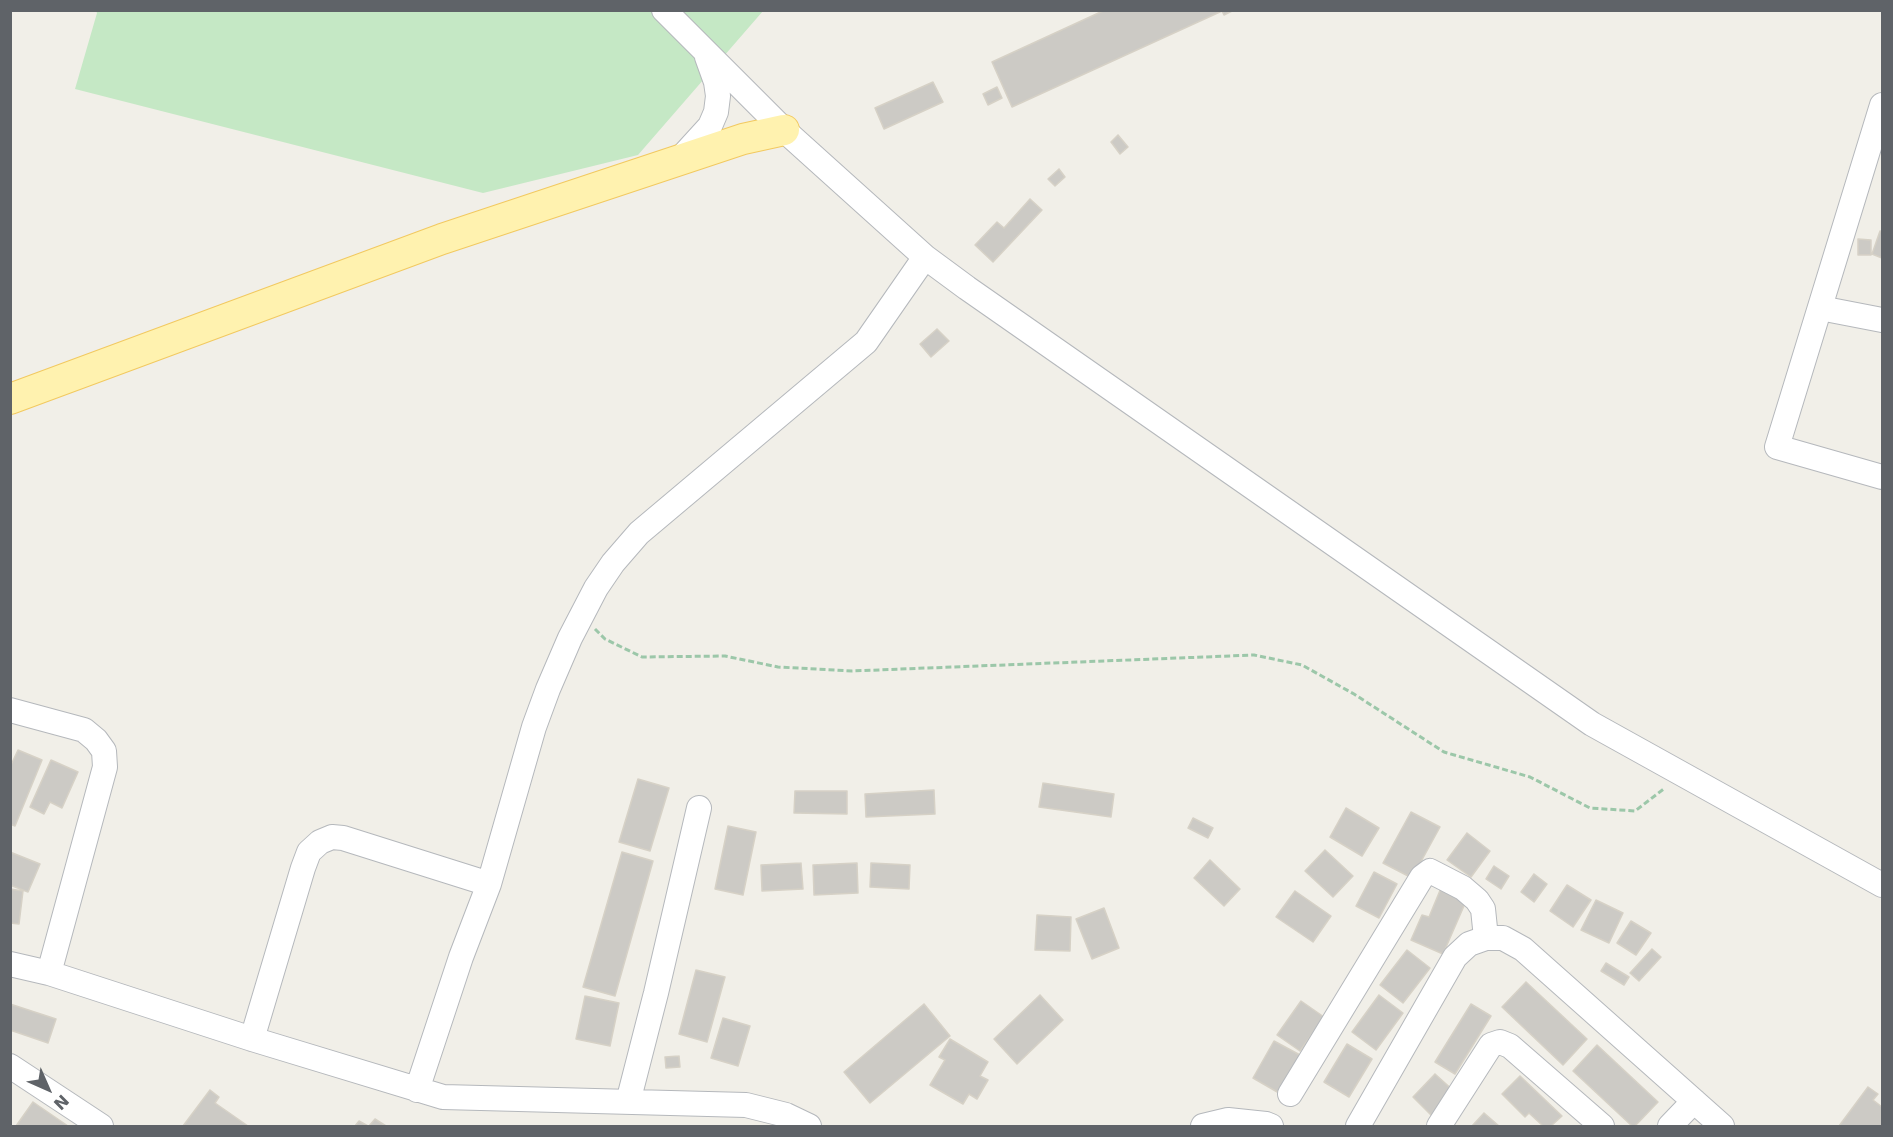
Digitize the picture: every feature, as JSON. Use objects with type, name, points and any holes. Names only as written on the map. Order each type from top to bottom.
[{"type":"main road","points":[[10,399],[442,239],[743,139],[784,130]]},
{"type":"street","points":[[664,10],[784,130],[925,257],[967,288],[1592,724],[1882,885]]},
{"type":"street","points":[[679,160],[710,126],[716,112],[717,89],[707,54]]},
{"type":"street","points":[[1882,105],[1777,447],[1882,477]]},
{"type":"street","points":[[417,1090],[461,957],[489,884],[534,728],[570,638],[596,588],[613,563],[639,533],[866,342],[925,257]]},
{"type":"street","points":[[1820,308],[1882,320]]},
{"type":"street","points":[[10,710],[84,730],[104,751],[105,767],[50,973]]},
{"type":"street","points":[[628,1102],[699,808]]},
{"type":"street","points":[[252,1039],[303,867],[309,852],[320,842],[332,837],[343,838],[489,884]]},
{"type":"street","points":[[1290,1094],[1422,877],[1431,871],[1462,888],[1477,900],[1483,909],[1486,938]]},
{"type":"street","points":[[1359,1126],[1455,957],[1468,944],[1486,938],[1503,938],[1523,949],[1722,1126]]},
{"type":"street","points":[[10,964],[50,973],[252,1039],[443,1097],[746,1105],[786,1115],[809,1126]]},
{"type":"street","points":[[1439,1126],[1491,1045],[1500,1042],[1510,1046],[1602,1126]]},
{"type":"street","points":[[10,1066],[101,1126]]},
{"type":"street","points":[[1670,1126],[1694,1101]]},
{"type":"street","points":[[1203,1126],[1228,1120],[1271,1126]]},
{"type":"path","points":[[582,615],[605,639],[642,657],[724,656],[778,667],[852,670],[1254,655],[1302,665],[1354,694],[1444,752],[1530,777],[1590,808],[1635,812],[1684,775]]},
{"type":"green space","points":[[96,11],[763,11],[638,155],[483,193],[75,89]]},
{"type":"building","points":[[1105,10],[1234,10],[1224,15],[1222,11],[1012,107],[992,62]]},
{"type":"building","points":[[933,82],[943,102],[884,129],[875,108]]},
{"type":"building","points":[[997,87],[1002,98],[988,105],[983,94]]},
{"type":"building","points":[[1118,135],[1128,147],[1120,154],[1111,142]]},
{"type":"building","points":[[1059,169],[1065,177],[1055,186],[1048,179]]},
{"type":"building","points":[[1030,199],[1042,210],[993,262],[975,245],[997,222],[1004,228]]},
{"type":"building","points":[[1880,231],[1882,232],[1882,258],[1872,254]]},
{"type":"building","points":[[1858,239],[1871,240],[1871,255],[1858,255]]},
{"type":"building","points":[[937,329],[949,341],[931,357],[920,344]]},
{"type":"building","points":[[18,750],[42,760],[15,826],[10,824],[10,767]]},
{"type":"building","points":[[51,760],[78,772],[62,808],[50,802],[44,814],[30,807]]},
{"type":"building","points":[[638,779],[669,788],[650,851],[619,842]]},
{"type":"building","points":[[1043,783],[1114,794],[1111,817],[1039,807]]},
{"type":"building","points":[[934,790],[935,814],[866,817],[865,794]]},
{"type":"building","points":[[795,791],[847,791],[847,814],[794,813]]},
{"type":"building","points":[[1346,808],[1379,828],[1362,856],[1330,837]]},
{"type":"building","points":[[1411,812],[1440,827],[1412,878],[1383,863]]},
{"type":"building","points":[[1193,818],[1213,828],[1208,838],[1188,828]]},
{"type":"building","points":[[728,826],[756,832],[743,895],[715,889]]},
{"type":"building","points":[[1467,833],[1490,851],[1471,877],[1447,860]]},
{"type":"building","points":[[1325,850],[1353,876],[1333,897],[1305,871]]},
{"type":"building","points":[[10,852],[40,864],[28,892],[10,885]]},
{"type":"building","points":[[622,852],[653,861],[615,996],[583,987]]},
{"type":"building","points":[[1210,860],[1240,889],[1224,906],[1194,878]]},
{"type":"building","points":[[801,863],[803,889],[762,891],[761,865]]},
{"type":"building","points":[[857,863],[858,893],[814,895],[813,865]]},
{"type":"building","points":[[871,863],[910,865],[909,889],[870,887]]},
{"type":"building","points":[[1494,866],[1509,876],[1501,889],[1486,879]]},
{"type":"building","points":[[1374,872],[1397,884],[1379,918],[1356,906]]},
{"type":"building","points":[[1534,874],[1547,884],[1534,902],[1521,892]]},
{"type":"building","points":[[1567,885],[1591,900],[1573,927],[1550,911]]},
{"type":"building","points":[[1441,888],[1467,899],[1443,954],[1411,940],[1422,915],[1429,917]]},
{"type":"building","points":[[10,889],[23,891],[19,924],[10,923]]},
{"type":"building","points":[[1295,891],[1331,916],[1313,942],[1276,917]]},
{"type":"building","points":[[1596,900],[1623,913],[1609,943],[1581,930]]},
{"type":"building","points":[[1104,908],[1119,948],[1092,959],[1076,919]]},
{"type":"building","points":[[1037,915],[1071,917],[1070,951],[1035,950]]},
{"type":"building","points":[[1631,921],[1651,933],[1636,955],[1617,943]]},
{"type":"building","points":[[1652,949],[1661,957],[1639,981],[1630,973]]},
{"type":"building","points":[[1407,950],[1430,968],[1403,1003],[1380,985]]},
{"type":"building","points":[[1606,963],[1629,977],[1624,985],[1601,971]]},
{"type":"building","points":[[696,970],[725,977],[707,1042],[679,1034]]},
{"type":"building","points":[[1526,982],[1587,1039],[1563,1065],[1502,1007]]},
{"type":"building","points":[[1040,995],[1063,1020],[1017,1064],[994,1039]]},
{"type":"building","points":[[1379,995],[1403,1013],[1376,1050],[1352,1032]]},
{"type":"building","points":[[585,996],[619,1003],[610,1046],[576,1039]]},
{"type":"building","points":[[1301,1001],[1324,1017],[1300,1051],[1277,1035]]},
{"type":"building","points":[[10,1004],[56,1019],[48,1043],[10,1030]]},
{"type":"building","points":[[924,1004],[950,1036],[870,1103],[844,1072]]},
{"type":"building","points":[[1471,1004],[1491,1016],[1455,1074],[1435,1062]]},
{"type":"building","points":[[723,1018],[750,1026],[738,1066],[711,1058]]},
{"type":"building","points":[[950,1039],[988,1062],[980,1076],[988,1080],[977,1099],[969,1094],[963,1104],[930,1085],[945,1060],[939,1057]]},
{"type":"building","points":[[1274,1041],[1300,1055],[1279,1093],[1253,1078]]},
{"type":"building","points":[[1347,1044],[1372,1059],[1349,1097],[1324,1082]]},
{"type":"building","points":[[1597,1045],[1658,1102],[1635,1126],[1632,1126],[1573,1071]]},
{"type":"building","points":[[679,1056],[680,1067],[666,1068],[665,1057]]},
{"type":"building","points":[[1435,1074],[1455,1092],[1432,1116],[1413,1097]]},
{"type":"building","points":[[1520,1076],[1562,1116],[1551,1126],[1543,1126],[1529,1113],[1525,1117],[1502,1094]]},
{"type":"building","points":[[1868,1087],[1878,1094],[1873,1100],[1882,1107],[1882,1126],[1839,1126]]},
{"type":"building","points":[[210,1090],[219,1097],[215,1103],[248,1126],[183,1126]]},
{"type":"building","points":[[33,1102],[68,1126],[16,1126]]},
{"type":"building","points":[[1484,1113],[1499,1126],[1472,1126]]},
{"type":"building","points":[[375,1119],[386,1126],[369,1126]]},
{"type":"building","points":[[359,1121],[368,1126],[355,1126]]}]
